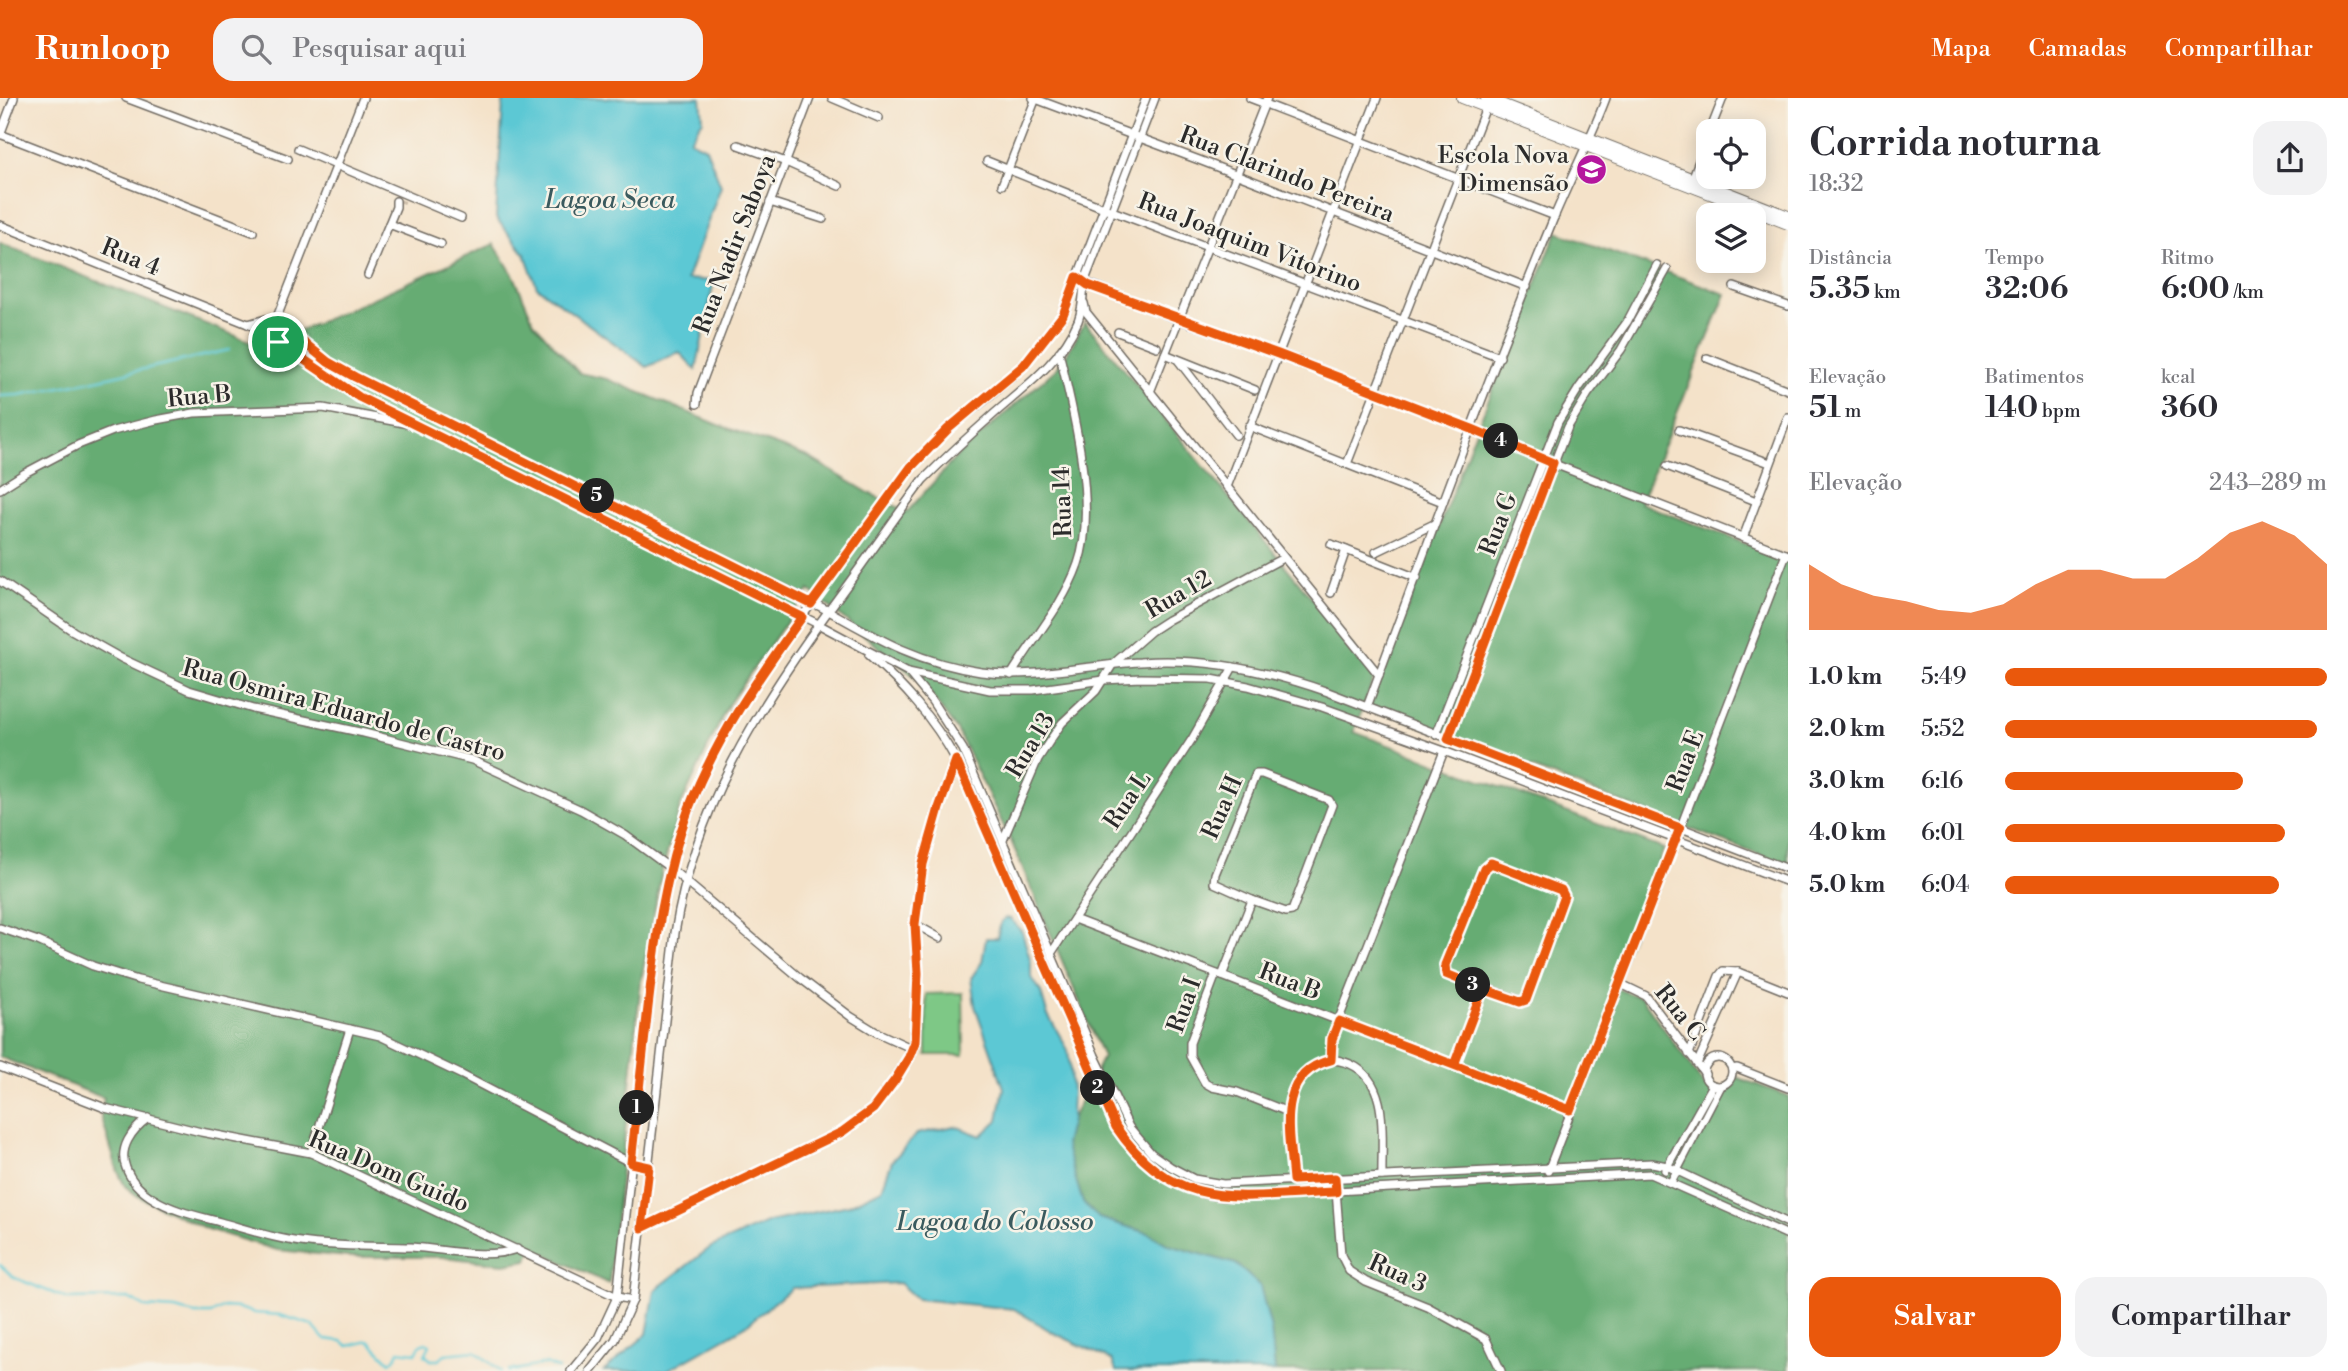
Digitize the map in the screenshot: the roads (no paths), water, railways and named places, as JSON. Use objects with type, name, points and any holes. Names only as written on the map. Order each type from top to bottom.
[{"type":"main road","points":[[1462,98],[1486,103],[1588,142],[1788,224]]},
{"type":"main road","points":[[1690,182],[1788,216]]},
{"type":"street","points":[[14,98],[0,134],[253,232]]},
{"type":"street","points":[[126,98],[288,159]]},
{"type":"street","points":[[270,335],[363,98]]},
{"type":"street","name":"Rua Nadir Saboya","points":[[697,404],[698,393],[810,98]]},
{"type":"street","points":[[832,98],[879,118]]},
{"type":"street","points":[[1002,185],[1035,98]]},
{"type":"street","name":"Rua Clarindo Pereira","points":[[1035,98],[1527,287]]},
{"type":"street","points":[[571,1371],[598,1338],[617,1297],[657,930],[670,868],[689,809],[725,730],[756,680],[911,467],[948,429],[1023,366],[1059,321],[1073,287],[1080,280],[1146,98]]},
{"type":"street","points":[[1107,209],[1140,139],[1155,98]]},
{"type":"street","points":[[1250,98],[1266,101],[1555,216]]},
{"type":"street","points":[[1227,487],[1377,98]]},
{"type":"street","points":[[1367,707],[1417,578],[1434,524],[1527,287],[1606,98]]},
{"type":"street","points":[[1715,119],[1723,98]]},
{"type":"street","points":[[1150,392],[1162,350],[1180,320],[1266,101]]},
{"type":"street","points":[[1347,464],[1432,250],[1486,103]]},
{"type":"street","points":[[738,145],[786,162],[839,186]]},
{"type":"street","points":[[298,149],[336,165],[400,199],[461,218]]},
{"type":"street","name":"Rua Joaquim Vitorino","points":[[987,161],[1500,357]]},
{"type":"street","points":[[1690,182],[1696,167]]},
{"type":"street","points":[[368,275],[400,199]]},
{"type":"street","points":[[770,202],[823,219]]},
{"type":"street","points":[[389,224],[441,244]]},
{"type":"street","name":"Rua 4","points":[[0,225],[248,324],[270,335],[342,387],[858,645]]},
{"type":"street","name":"Rua G","points":[[1436,735],[1558,422],[1627,322],[1655,268],[1665,273],[1629,338],[1588,394],[1568,427],[1448,739]]},
{"type":"street","points":[[1080,280],[1086,312],[1379,675]]},
{"type":"street","points":[[1080,280],[1472,429],[1544,460],[1787,554]]},
{"type":"street","points":[[1073,287],[1083,299]]},
{"type":"street","points":[[1734,287],[1788,306]]},
{"type":"street","points":[[590,1371],[620,1333],[634,1300],[665,1009],[684,882],[706,817],[742,740],[818,624],[923,480],[951,451],[1041,373],[1059,352],[1078,319],[1083,299]]},
{"type":"street","points":[[248,324],[260,320],[276,320],[328,362],[355,377],[919,658],[980,672],[1011,675],[1156,661],[1233,667],[1308,685],[1788,869]]},
{"type":"street","points":[[1118,332],[1255,390]]},
{"type":"street","name":"Rua 14","points":[[1011,675],[1071,581],[1083,549],[1084,487],[1059,352]]},
{"type":"street","points":[[1707,358],[1788,390]]},
{"type":"street","points":[[1178,359],[1182,368],[1236,435]]},
{"type":"street","name":"Rua B","points":[[0,489],[78,445],[113,431],[181,415],[323,408],[417,425]]},
{"type":"street","points":[[1743,538],[1788,417]]},
{"type":"street","points":[[1249,426],[1443,502]]},
{"type":"street","points":[[1679,430],[1770,463]]},
{"type":"street","points":[[1667,467],[1756,501]]},
{"type":"street","points":[[1376,552],[1434,524]]},
{"type":"street","points":[[1331,544],[1417,578]]},
{"type":"street","points":[[1331,593],[1346,550]]},
{"type":"street","name":"Rua E","points":[[1548,1179],[1548,1168],[1570,1110],[1787,554]]},
{"type":"street","name":"Rua 12","points":[[1104,680],[1113,664],[1151,631],[1283,558]]},
{"type":"street","name":"Rua Osmira Eduardo de Castro","points":[[0,582],[73,631],[171,682],[253,709],[472,760],[591,815],[625,835],[670,868],[800,978],[850,1016],[913,1049]]},
{"type":"street","points":[[858,645],[908,672],[971,688],[1032,690],[1104,680],[1175,678],[1225,681],[1322,708],[1444,751],[1788,881]]},
{"type":"street","points":[[858,645],[901,684],[944,737],[1116,1127],[1130,1147],[1155,1171],[1195,1190],[1217,1196],[1336,1192],[1644,1174],[1662,1178],[1788,1235]]},
{"type":"street","name":"Rua L","points":[[1052,952],[1192,739],[1233,667]]},
{"type":"street","points":[[908,672],[932,701],[962,749],[1129,1127],[1151,1153],[1186,1176],[1217,1184],[1653,1163],[1667,1166],[1788,1223]]},
{"type":"street","name":"Rua 13","points":[[1003,839],[1046,746],[1062,723],[1104,680]]},
{"type":"street","points":[[642,1228],[842,1132],[873,1109],[895,1080],[913,1049],[916,1032],[918,973],[915,924],[923,864],[939,808],[962,749]]},
{"type":"street","points":[[1331,1060],[1332,1039],[1444,751]]},
{"type":"street","name":"Rua H","points":[[1262,774],[1329,800],[1332,808],[1292,911],[1286,912],[1252,900],[1216,884],[1213,880],[1253,776],[1262,774]]},
{"type":"street","points":[[1491,863],[1561,890],[1564,896],[1526,1000],[1520,1002],[1483,989],[1446,974],[1444,970],[1484,869],[1491,863]]},
{"type":"street","points":[[1219,975],[1252,900]]},
{"type":"street","name":"Rua B","points":[[1074,919],[1570,1110]]},
{"type":"street","points":[[915,924],[940,938]]},
{"type":"street","points":[[0,928],[38,941],[93,966],[138,980],[380,1037],[419,1053],[631,1163],[649,1167]]},
{"type":"street","points":[[1689,1054],[1723,971],[1738,972],[1788,992]]},
{"type":"street","points":[[1697,1064],[1738,972]]},
{"type":"street","name":"Rua I","points":[[1219,975],[1189,1046],[1189,1053],[1205,1083],[1288,1112]]},
{"type":"street","name":"Rua C","points":[[1619,983],[1646,996],[1705,1074]]},
{"type":"street","points":[[1454,1065],[1483,989]]},
{"type":"street","points":[[311,1153],[350,1029]]},
{"type":"street","points":[[1662,1178],[1717,1085],[1731,1078],[1732,1069],[1727,1062],[1715,1059],[1704,1048]]},
{"type":"street","points":[[1715,1059],[1707,1065],[1705,1074],[1717,1085]]},
{"type":"street","points":[[1293,1180],[1288,1112],[1290,1096],[1301,1077],[1331,1060],[1345,1062],[1361,1070],[1373,1085],[1380,1103],[1382,1175]]},
{"type":"street","name":"Rua Dom Guido","points":[[0,1067],[105,1108],[201,1132],[311,1153],[617,1297],[634,1300]]},
{"type":"street","points":[[1732,1069],[1737,1068],[1788,1088]]},
{"type":"street","points":[[1671,1182],[1717,1085]]},
{"type":"street","points":[[148,1118],[139,1125],[123,1150],[127,1171],[140,1189],[153,1199],[195,1215],[311,1243],[496,1254],[518,1249]]},
{"type":"street","name":"Rua 3","points":[[1335,1178],[1341,1255],[1349,1271],[1366,1282],[1428,1307],[1486,1339],[1502,1371]]},
{"type":"water","name":"Lagoa Seca","points":[[506,98],[701,98],[703,120],[690,140],[706,148],[721,186],[687,279],[714,281],[696,370],[679,352],[647,367],[537,287],[525,254],[496,218],[503,103]]},
{"type":"water","name":"Lagoa do Colosso","points":[[1006,918],[1011,919],[1022,932],[1031,962],[1031,976],[1041,992],[1047,1013],[1068,1050],[1072,1090],[1071,1120],[1065,1144],[1083,1203],[1099,1218],[1148,1233],[1169,1245],[1236,1264],[1260,1286],[1271,1329],[1275,1371],[1116,1371],[1112,1360],[1054,1333],[1014,1309],[917,1299],[899,1283],[792,1288],[744,1327],[666,1371],[604,1371],[647,1334],[655,1290],[711,1247],[769,1222],[849,1205],[882,1189],[892,1161],[917,1134],[955,1126],[981,1136],[998,1120],[1004,1088],[975,1006],[971,978],[982,962],[986,938],[997,938],[1001,922]]},
{"type":"waterway","points":[[0,396],[86,382],[229,350]]},
{"type":"waterway","points":[[0,1265],[15,1278],[68,1299],[128,1298],[145,1307],[175,1309],[195,1314],[211,1314],[224,1307],[238,1308],[255,1313],[280,1315],[312,1325],[324,1339],[342,1341],[348,1346],[369,1341],[390,1362],[396,1358],[399,1351],[416,1353],[420,1345],[426,1343],[430,1345],[425,1355],[431,1360],[439,1360],[445,1354],[475,1351],[501,1371]]},
{"type":"waterway","points":[[509,1371],[546,1364],[558,1369]]},
{"type":"place","name":"Escola Nova Dimensão","points":[[1592,169]]}]
